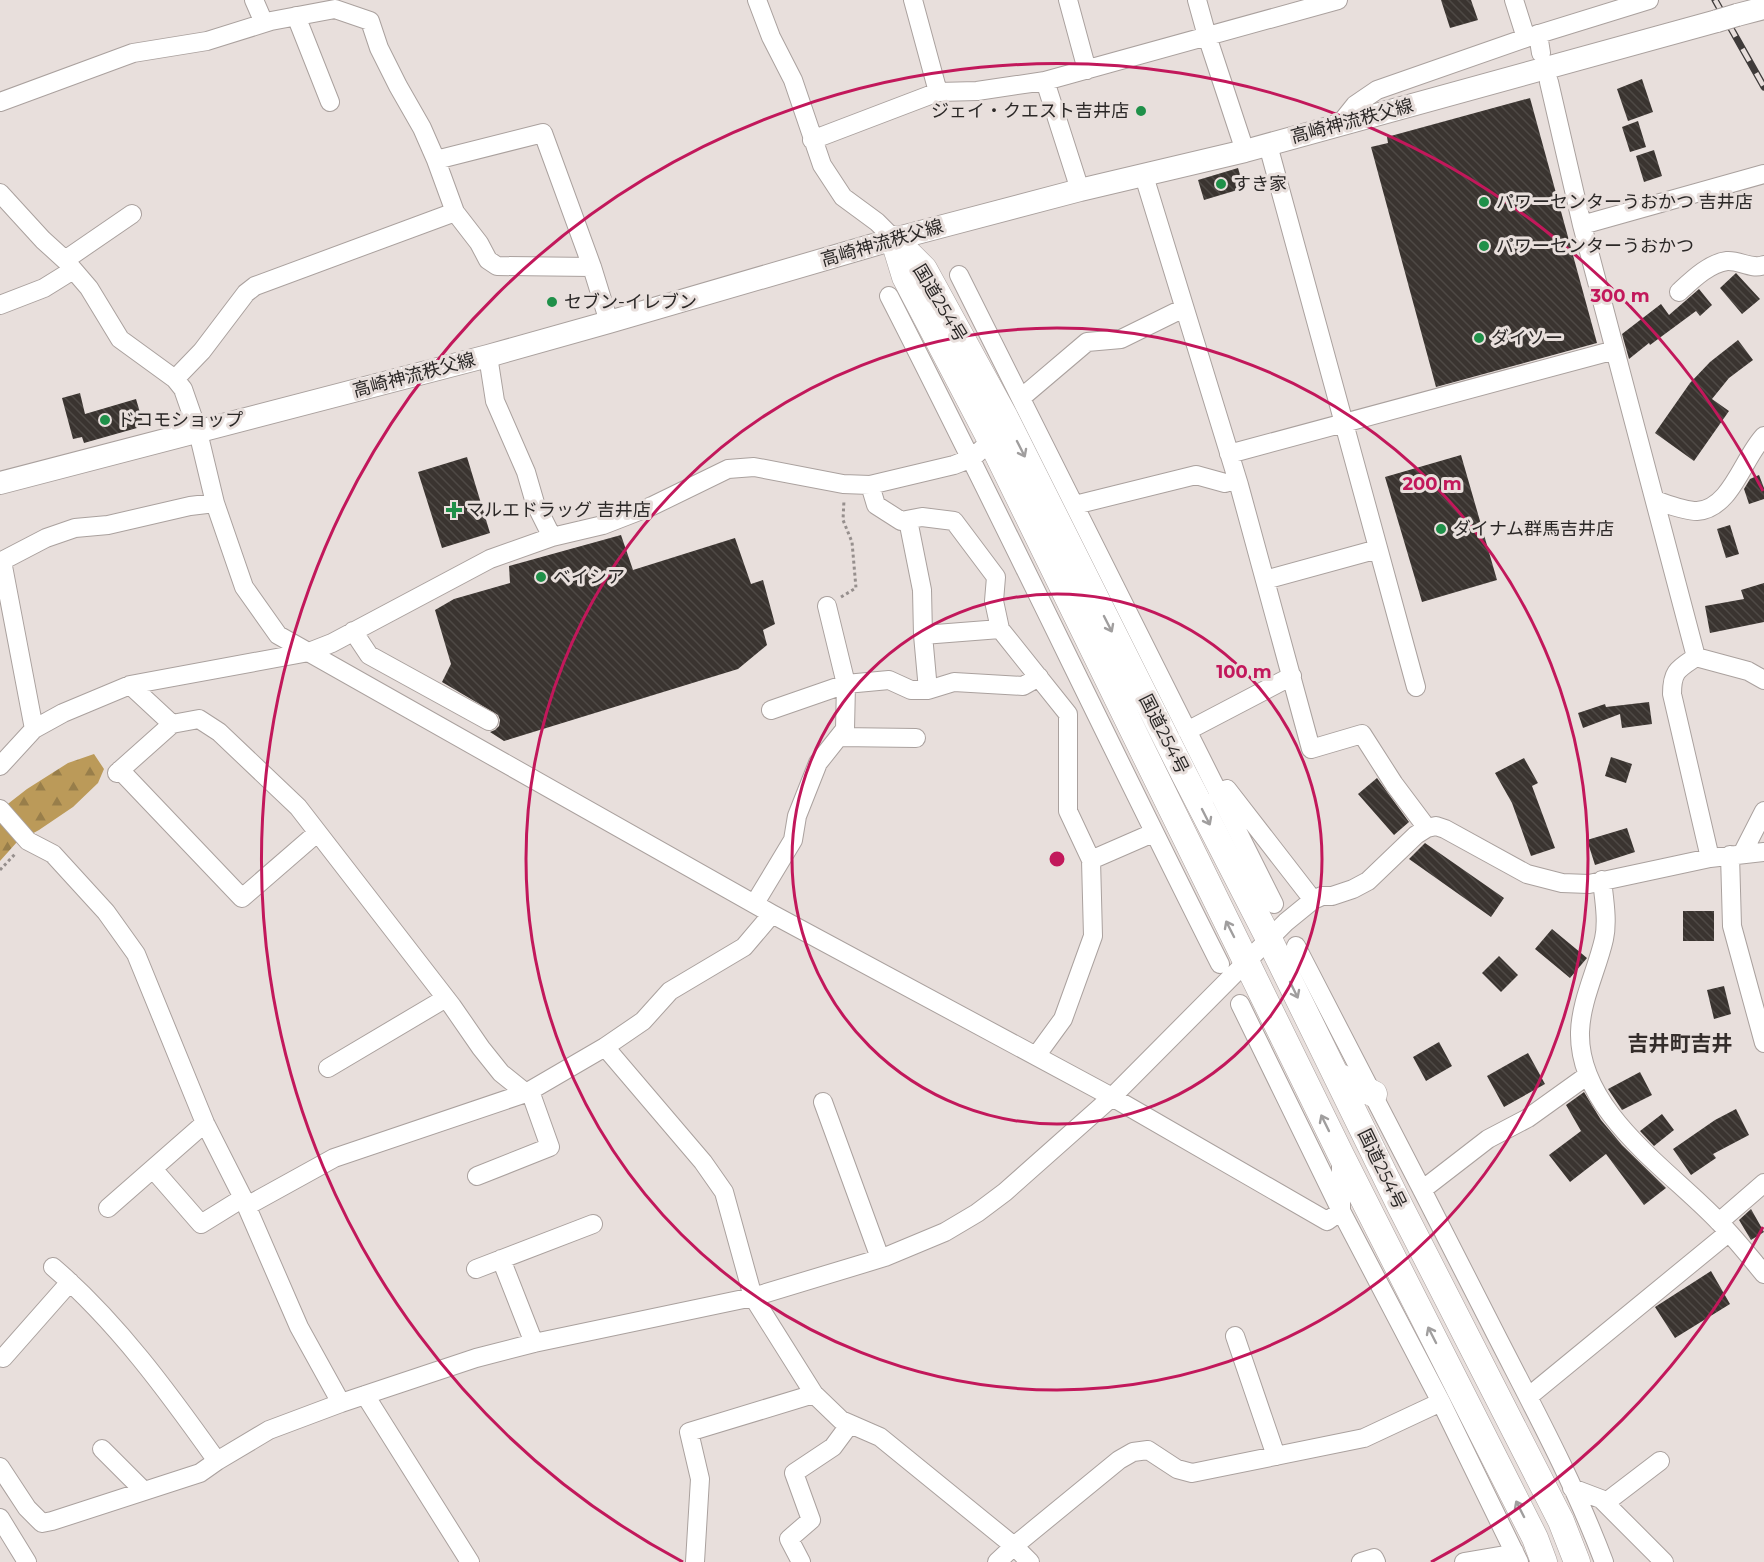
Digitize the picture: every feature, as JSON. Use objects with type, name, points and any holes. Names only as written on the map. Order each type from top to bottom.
[{"type":"highway","name":"国道254号","points":[[894,239],[924,269],[992,393],[1270,941],[1406,1218],[1561,1521],[1577,1562]]},
{"type":"highway","name":"国道254号","points":[[894,239],[906,277],[991,441],[1341,1155],[1535,1538],[1544,1562]]},
{"type":"highway","points":[[1336,1075],[1374,1094]]},
{"type":"main road","name":"高崎神流秩父線","points":[[0,483],[488,356],[894,239],[1080,190],[1268,145],[1764,8]]},
{"type":"street","points":[[254,0],[264,23]]},
{"type":"street","points":[[757,0],[771,37],[793,80],[822,165],[843,197],[877,222],[894,239]]},
{"type":"street","points":[[913,0],[938,92]]},
{"type":"street","points":[[1068,0],[1087,70]]},
{"type":"street","points":[[1197,0],[1245,151]]},
{"type":"street","points":[[812,140],[938,92],[977,91],[1045,81],[1338,0]]},
{"type":"street","points":[[1514,0],[1541,53]]},
{"type":"street","points":[[1339,125],[1355,105],[1377,90],[1532,36],[1649,0]]},
{"type":"street","points":[[0,102],[133,53],[207,41],[303,10],[335,9],[370,21],[388,67],[422,128],[455,212],[479,243],[488,260],[497,266],[592,267]]},
{"type":"street","points":[[303,10],[330,102]]},
{"type":"street","points":[[1045,81],[1080,190]]},
{"type":"street","points":[[1549,82],[1582,225],[1696,657]]},
{"type":"street","points":[[436,160],[543,133],[592,267],[609,322]]},
{"type":"street","points":[[1268,145],[1416,687]]},
{"type":"street","points":[[1582,225],[1764,174]]},
{"type":"street","points":[[1144,176],[1237,479],[1311,749],[1362,734],[1394,784],[1427,828]]},
{"type":"street","points":[[0,193],[89,288],[120,339],[175,379],[183,389],[198,432],[214,503],[244,587],[278,635],[772,914],[1112,1097],[1327,1221],[1341,1211]]},
{"type":"street","points":[[175,379],[202,351],[246,293],[255,286],[455,212]]},
{"type":"street","points":[[0,305],[44,288],[132,214]]},
{"type":"street","points":[[1679,292],[1702,272],[1727,261],[1757,267],[1764,265]]},
{"type":"street","points":[[959,275],[1274,904]]},
{"type":"street","points":[[889,296],[972,458],[1151,828],[1220,964]]},
{"type":"street","points":[[1022,398],[1087,342],[1121,339],[1184,308]]},
{"type":"street","points":[[1229,454],[1615,350]]},
{"type":"street","points":[[488,356],[495,401],[526,472],[535,503],[552,537]]},
{"type":"street","points":[[992,393],[1033,420]]},
{"type":"street","points":[[1655,500],[1695,511],[1714,506],[1726,493],[1764,436]]},
{"type":"street","points":[[0,766],[34,729],[63,713],[130,685],[309,652],[490,559],[552,537],[603,525],[652,506],[728,469],[754,467],[849,484],[870,485],[954,465],[972,458],[991,441]]},
{"type":"street","points":[[1075,505],[1196,475],[1225,483],[1237,479]]},
{"type":"street","points":[[870,485],[876,505],[901,521],[922,517],[954,521],[996,577],[994,601],[1000,629],[1068,714],[1068,811],[1091,860],[1093,936],[1063,1019],[1036,1056]]},
{"type":"street","points":[[34,729],[1,562],[46,538],[75,528],[108,525],[190,506],[214,503]]},
{"type":"street","points":[[908,520],[922,590],[928,690]]},
{"type":"street","points":[[1265,580],[1378,549]]},
{"type":"street","points":[[755,903],[793,840],[797,816],[818,763],[845,729],[846,684],[827,606]]},
{"type":"street","points":[[923,636],[1000,629]]},
{"type":"street","points":[[353,631],[369,655],[489,721]]},
{"type":"street","points":[[1710,858],[1672,694],[1674,674],[1696,657],[1748,671],[1764,680]]},
{"type":"street","points":[[1186,727],[1292,676]]},
{"type":"street","points":[[771,710],[846,684],[889,680],[911,690],[928,690],[954,682],[1023,686],[1039,677]]},
{"type":"street","points":[[130,685],[172,724]]},
{"type":"street","points":[[317,833],[242,898],[119,771],[172,724],[199,719],[219,732],[298,807],[501,1073],[528,1092],[550,1147],[477,1176]]},
{"type":"street","points":[[1184,774],[1186,727]]},
{"type":"street","points":[[839,737],[916,738]]},
{"type":"street","points":[[1218,795],[1227,789],[1312,900]]},
{"type":"street","points":[[0,808],[28,841],[53,854],[106,912],[136,954],[205,1123],[245,1202],[299,1327],[341,1402]]},
{"type":"street","points":[[1764,811],[1736,854],[1732,926],[1764,1043]]},
{"type":"street","points":[[0,1467],[27,1508],[42,1523],[200,1473],[269,1430],[341,1402],[476,1358],[534,1343],[753,1297],[880,1258],[945,1232],[977,1214],[1112,1097],[1270,941],[1286,922],[1312,900],[1342,893],[1368,881],[1416,835],[1427,828],[1436,826],[1445,829],[1527,874],[1562,883],[1589,884],[1710,858],[1764,852]]},
{"type":"street","points":[[1151,828],[1196,862]]},
{"type":"street","points":[[1091,860],[1151,828]]},
{"type":"street","points":[[1602,880],[1605,938],[1581,1018],[1581,1047],[1588,1074],[1601,1099],[1633,1140],[1724,1227],[1764,1274]]},
{"type":"street","points":[[153,1169],[201,1224],[334,1158],[528,1092],[605,1047],[643,1021],[670,992],[744,947],[772,914]]},
{"type":"street","points":[[1296,946],[1528,1397],[1584,1510],[1604,1562]]},
{"type":"street","points":[[328,1068],[446,998]]},
{"type":"street","points":[[1240,1004],[1341,1211],[1441,1401],[1514,1552],[1534,1562]]},
{"type":"street","points":[[605,1047],[658,1107],[666,1121],[703,1162],[724,1192],[753,1297],[813,1394],[842,1420],[880,1437],[1014,1546],[1030,1562]]},
{"type":"street","points":[[1422,1190],[1488,1138],[1528,1118],[1588,1074]]},
{"type":"street","points":[[823,1102],[880,1258]]},
{"type":"street","points":[[108,1209],[205,1123]]},
{"type":"street","points":[[1341,1155],[1341,1211]]},
{"type":"street","points":[[1528,1397],[1724,1227],[1764,1183]]},
{"type":"street","points":[[476,1269],[593,1224]]},
{"type":"street","points":[[501,1259],[534,1343]]},
{"type":"street","points":[[53,1267],[70,1282],[160,1381],[217,1461]]},
{"type":"street","points":[[3,1358],[70,1282]]},
{"type":"street","points":[[1235,1336],[1276,1456]]},
{"type":"street","points":[[695,1562],[700,1479],[689,1432],[813,1394]]},
{"type":"street","points":[[365,1395],[470,1562]]},
{"type":"street","points":[[997,1562],[1119,1460],[1133,1452],[1148,1450],[1178,1469],[1192,1473],[1364,1438],[1441,1401]]},
{"type":"street","points":[[801,1562],[789,1539],[811,1520],[794,1473],[833,1447],[850,1424]]},
{"type":"street","points":[[102,1449],[144,1491]]},
{"type":"street","points":[[1584,1510],[1603,1501],[1660,1461]]},
{"type":"street","points":[[1572,1488],[1603,1501],[1661,1561]]},
{"type":"street","points":[[0,1518],[27,1562]]},
{"type":"street","points":[[1464,1562],[1514,1552]]},
{"type":"street","points":[[1361,1562],[1374,1558],[1376,1562]]},
{"type":"path","points":[[827,606],[856,588],[852,542],[843,520],[844,497],[849,484]]},
{"type":"path","points":[[0,870],[28,841]]},
{"type":"green space","points":[[94,754],[104,769],[98,783],[73,807],[17,842],[0,861],[0,810],[27,789],[68,763]]},
{"type":"building","points":[[1441,0],[1471,0],[1478,20],[1450,28]]},
{"type":"building","points":[[1642,79],[1653,112],[1628,121],[1617,89]]},
{"type":"building","name":"パワーセンターうおかつ","points":[[1530,98],[1597,343],[1436,387],[1371,147],[1388,143],[1387,137]]},
{"type":"building","points":[[1638,121],[1646,147],[1630,152],[1622,127]]},
{"type":"building","points":[[1654,150],[1662,176],[1644,182],[1636,156]]},
{"type":"building","name":"すき家","points":[[1238,168],[1244,188],[1204,200],[1198,180]]},
{"type":"building","points":[[1736,273],[1760,299],[1742,314],[1720,288]]},
{"type":"building","points":[[1699,289],[1712,305],[1700,316],[1696,311],[1629,359],[1622,334],[1661,304],[1669,315]]},
{"type":"building","points":[[1738,340],[1753,360],[1729,378],[1712,399],[1729,411],[1694,461],[1655,433],[1690,383],[1710,362]]},
{"type":"building","name":"ドコモショップ","points":[[80,393],[85,414],[136,399],[144,426],[84,443],[82,437],[73,439],[62,398]]},
{"type":"building","name":"ダイナム群馬吉井店","points":[[1461,455],[1497,580],[1422,602],[1385,477]]},
{"type":"building","points":[[467,457],[490,533],[442,548],[418,472]]},
{"type":"building","points":[[1759,475],[1764,488],[1764,499],[1749,504],[1744,489],[1750,479]]},
{"type":"building","points":[[1730,525],[1739,554],[1726,558],[1717,529]]},
{"type":"building","points":[[621,535],[633,570],[735,538],[751,584],[763,580],[775,624],[763,630],[767,645],[738,669],[504,741],[490,732],[499,726],[498,715],[442,682],[451,664],[435,610],[454,599],[510,583],[509,566]]},
{"type":"building","points":[[1764,583],[1764,622],[1710,633],[1705,606],[1744,599],[1741,590]]},
{"type":"building","points":[[1649,702],[1652,724],[1622,728],[1620,714],[1583,728],[1578,713],[1605,704],[1606,707]]},
{"type":"building","points":[[1611,757],[1632,764],[1626,783],[1605,776]]},
{"type":"building","points":[[1524,758],[1538,783],[1532,786],[1555,848],[1531,856],[1512,803],[1495,773]]},
{"type":"building","points":[[1377,778],[1409,822],[1394,835],[1358,794]]},
{"type":"building","points":[[1627,828],[1635,852],[1595,865],[1587,840]]},
{"type":"building","points":[[1425,843],[1504,898],[1491,917],[1409,859]]},
{"type":"building","points":[[1683,911],[1714,911],[1714,941],[1683,941]]},
{"type":"building","points":[[1552,929],[1587,958],[1570,978],[1535,949]]},
{"type":"building","points":[[1499,956],[1518,975],[1501,992],[1482,973]]},
{"type":"building","points":[[1724,986],[1731,1014],[1714,1019],[1707,990]]},
{"type":"building","points":[[1439,1042],[1452,1066],[1426,1081],[1413,1057]]},
{"type":"building","points":[[1528,1053],[1545,1084],[1504,1107],[1487,1076]]},
{"type":"building","points":[[1640,1072],[1652,1095],[1622,1110],[1608,1089]]},
{"type":"building","points":[[1584,1092],[1601,1120],[1622,1145],[1666,1188],[1644,1205],[1606,1154],[1570,1182],[1549,1155],[1581,1131],[1566,1105]]},
{"type":"building","points":[[1736,1109],[1749,1135],[1713,1154],[1716,1158],[1691,1175],[1673,1149],[1715,1120]]},
{"type":"building","points":[[1662,1114],[1674,1130],[1654,1146],[1640,1131]]},
{"type":"building","points":[[1751,1209],[1764,1232],[1751,1240],[1739,1220]]},
{"type":"building","points":[[1711,1271],[1730,1304],[1675,1338],[1655,1307]]},
{"type":"railway","points":[[1715,0],[1764,87]]},
{"type":"place","name":"ジェイ・クエスト吉井店","points":[[1141,111]]},
{"type":"place","name":"すき家","points":[[1221,184]]},
{"type":"place","name":"パワーセンターうおかつ 吉井店","points":[[1484,202]]},
{"type":"place","name":"パワーセンターうおかつ","points":[[1484,246]]},
{"type":"place","name":"セブン-イレブン","points":[[552,302]]},
{"type":"place","name":"ダイソー","points":[[1479,338]]},
{"type":"place","name":"ドコモショップ","points":[[105,420]]},
{"type":"place","name":"マルエドラッグ 吉井店","points":[[454,510]]},
{"type":"place","name":"ダイナム群馬吉井店","points":[[1441,529]]},
{"type":"place","name":"ベイシア","points":[[541,577]]},
{"type":"district","name":"吉井町吉井","points":[[1680,1043]]}]
